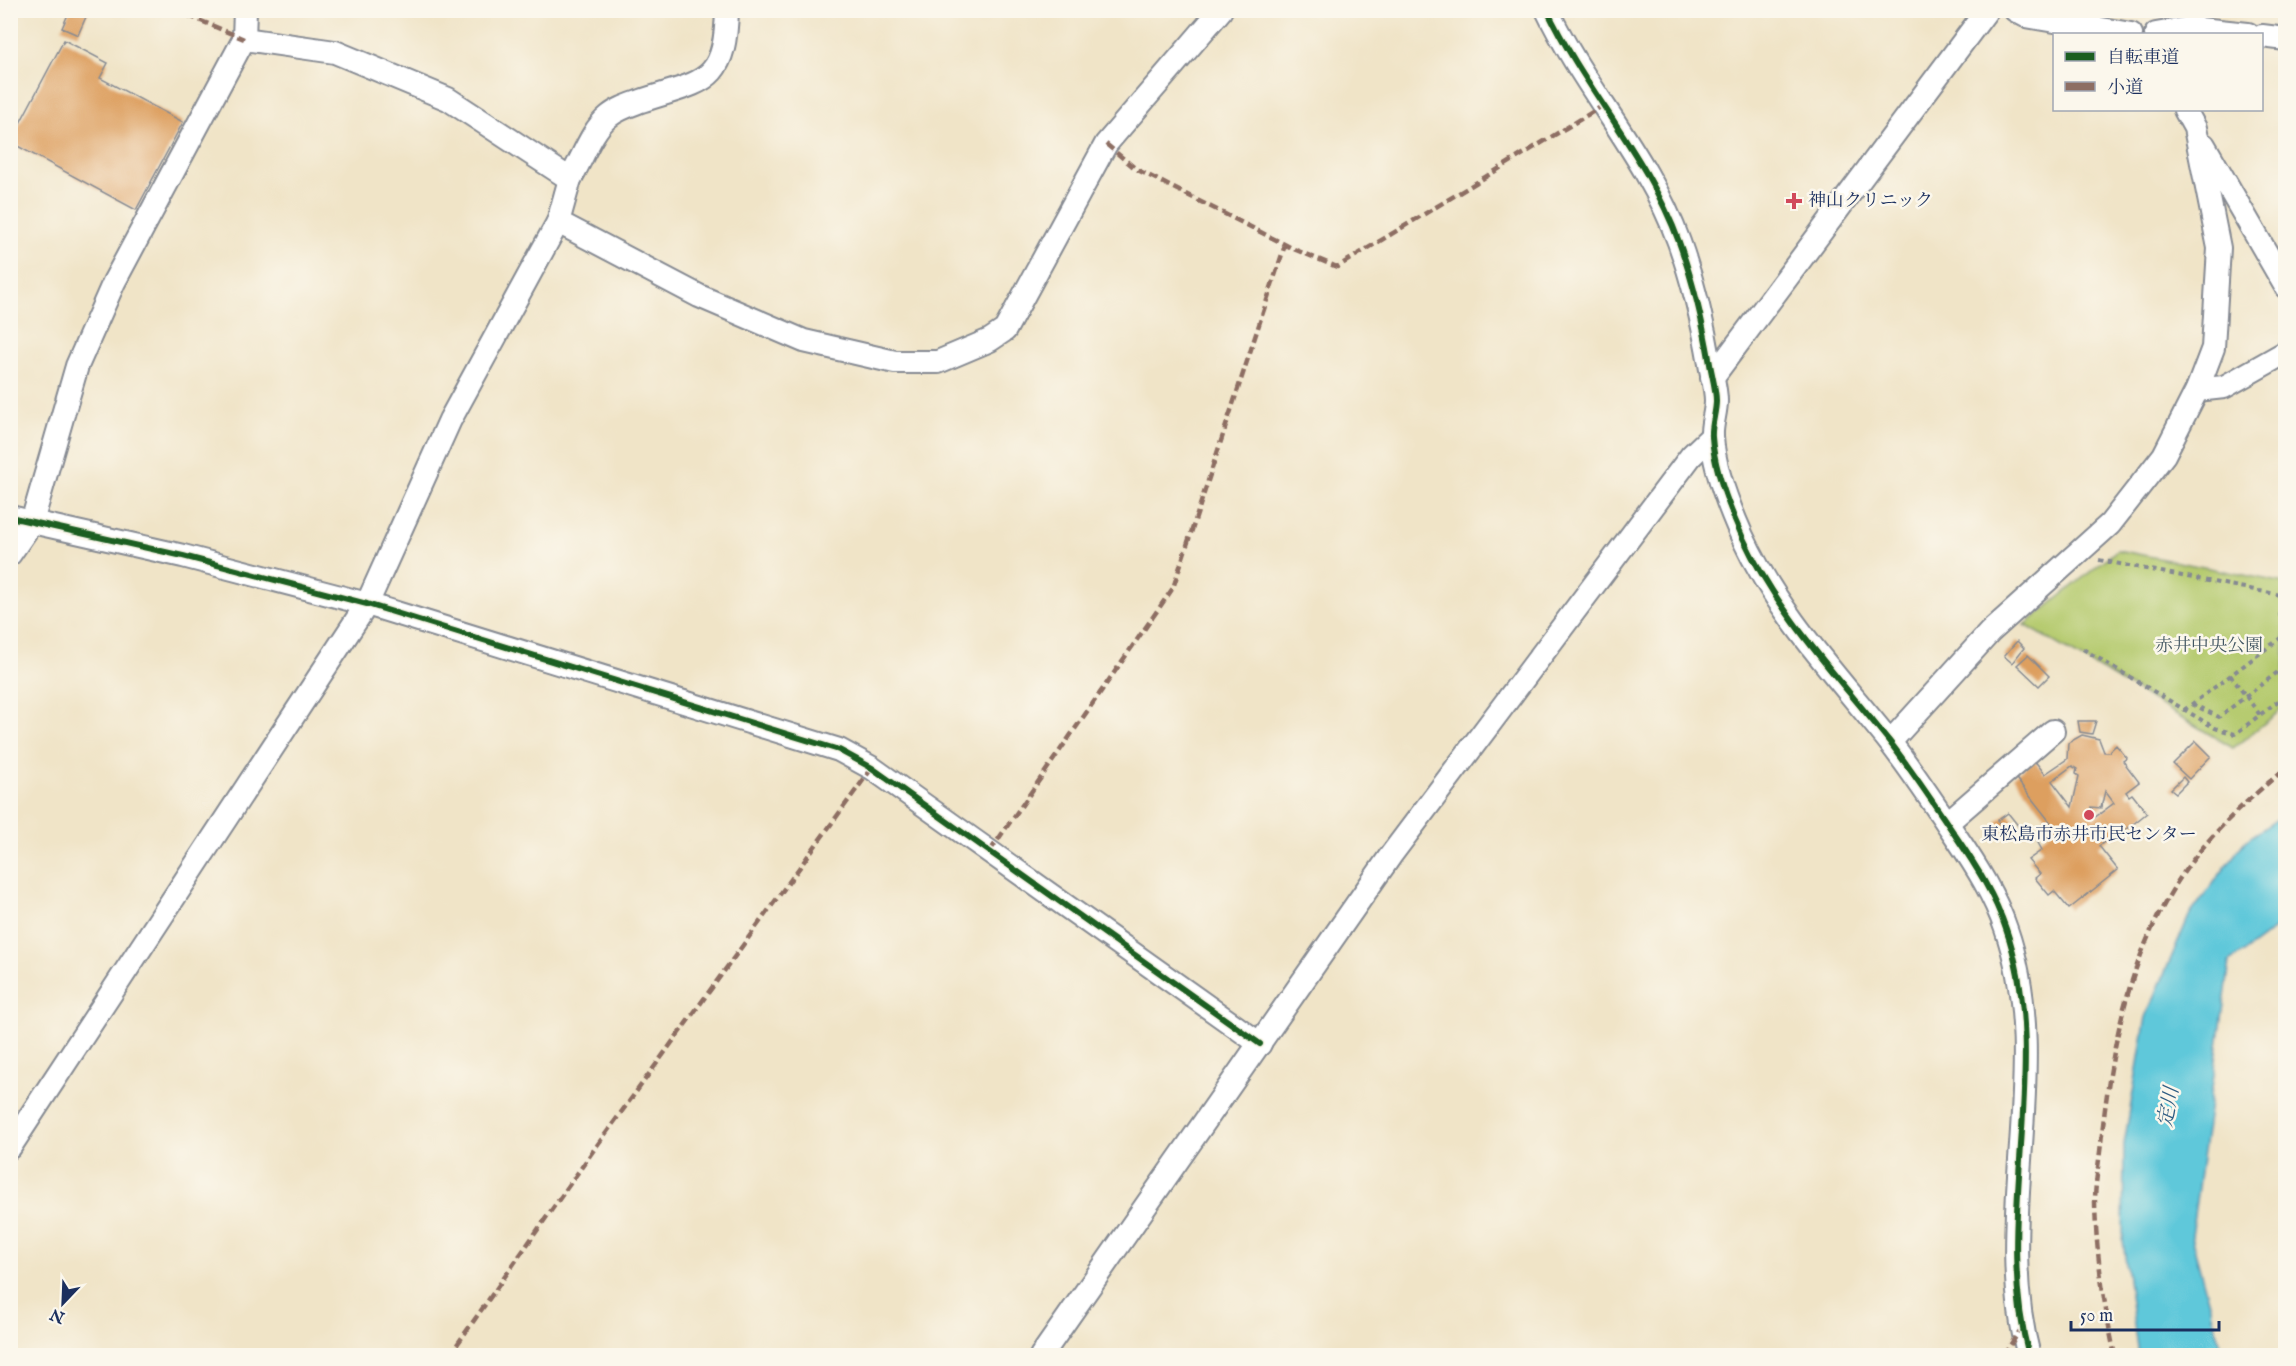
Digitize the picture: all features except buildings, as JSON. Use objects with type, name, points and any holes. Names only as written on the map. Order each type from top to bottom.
[{"type":"street","points":[[10,554],[77,366],[114,282],[244,39],[245,10]]},
{"type":"street","points":[[10,1147],[367,604],[450,420],[558,222],[570,179],[607,117],[624,107],[690,85],[710,75],[720,63],[726,44],[727,10]]},
{"type":"street","points":[[558,222],[699,296],[804,341],[895,362],[939,362],[990,340],[1005,330],[1106,144],[1221,10]]},
{"type":"street","points":[[1547,10],[1562,42],[1651,182],[1679,241],[1703,327],[1716,400],[1712,436],[1720,476],[1742,537],[1787,615],[1890,742],[1947,823],[1982,876],[2006,929],[2025,1022],[2015,1254],[2017,1296],[2029,1356]]},
{"type":"street","points":[[1712,378],[1987,10]]},
{"type":"street","points":[[2015,10],[2026,16],[2125,33]]},
{"type":"street","points":[[2162,33],[2190,28],[2238,33]]},
{"type":"street","points":[[2263,36],[2286,39]]},
{"type":"street","points":[[244,39],[335,52],[448,99],[570,179]]},
{"type":"street","points":[[2190,119],[2286,287]]},
{"type":"street","points":[[1890,742],[1990,632],[2110,524],[2164,455],[2197,390],[2213,348],[2219,248],[2190,119]]},
{"type":"street","points":[[2197,390],[2224,387],[2286,352]]},
{"type":"street","points":[[1041,1356],[1398,846],[1691,456],[1712,436]]},
{"type":"street","points":[[21,520],[183,556],[367,604],[839,750],[872,768],[1260,1044]]},
{"type":"street","points":[[1947,823],[2053,731]]},
{"type":"path","points":[[2075,556],[2286,596],[2280,615],[2286,624]]},
{"type":"path","points":[[2184,710],[2286,634]]},
{"type":"path","points":[[2083,649],[2215,728],[2235,734],[2286,695]]},
{"type":"path","points":[[2192,704],[2219,717],[2283,668],[2286,670]]},
{"type":"path","points":[[2230,675],[2260,715]]},
{"type":"green space","name":"赤井中央公園","points":[[2117,550],[2285,583],[2285,707],[2233,748],[2025,625]]},
{"type":"water","name":"定川","points":[[2285,814],[2285,921],[2230,962],[2191,1236],[2223,1355],[2138,1355],[2123,1241],[2124,1144],[2146,1017],[2189,916],[2245,841]]},
{"type":"marked path","points":[[175,10],[244,39]]},
{"type":"marked path","points":[[1106,144],[1136,169],[1296,250],[1337,267],[1604,105]]},
{"type":"marked path","points":[[990,851],[1173,588],[1285,245]]},
{"type":"marked path","points":[[449,1356],[593,1151],[872,768]]},
{"type":"marked path","points":[[2115,1356],[2099,1260],[2095,1195],[2110,1072],[2126,1002],[2149,935],[2184,872],[2206,843],[2231,817],[2286,768]]},
{"type":"marked path","points":[[2003,1356],[2021,1329]]},
{"type":"cycle path","points":[[1547,10],[1579,68],[1651,182],[1679,242],[1697,302],[1715,387],[1713,450],[1727,501],[1742,536],[1756,564],[1790,618],[1889,741],[1971,859],[1985,882],[2006,929],[2019,981],[2024,1034],[2024,1088],[2016,1250],[2019,1303],[2029,1356]]},
{"type":"cycle path","points":[[10,517],[183,556],[367,604],[839,750],[872,768],[1260,1044]]},
{"type":"place","name":"神山クリニック","points":[[1794,201]]},
{"type":"place","name":"東松島市赤井市民センター","points":[[2089,815]]}]
